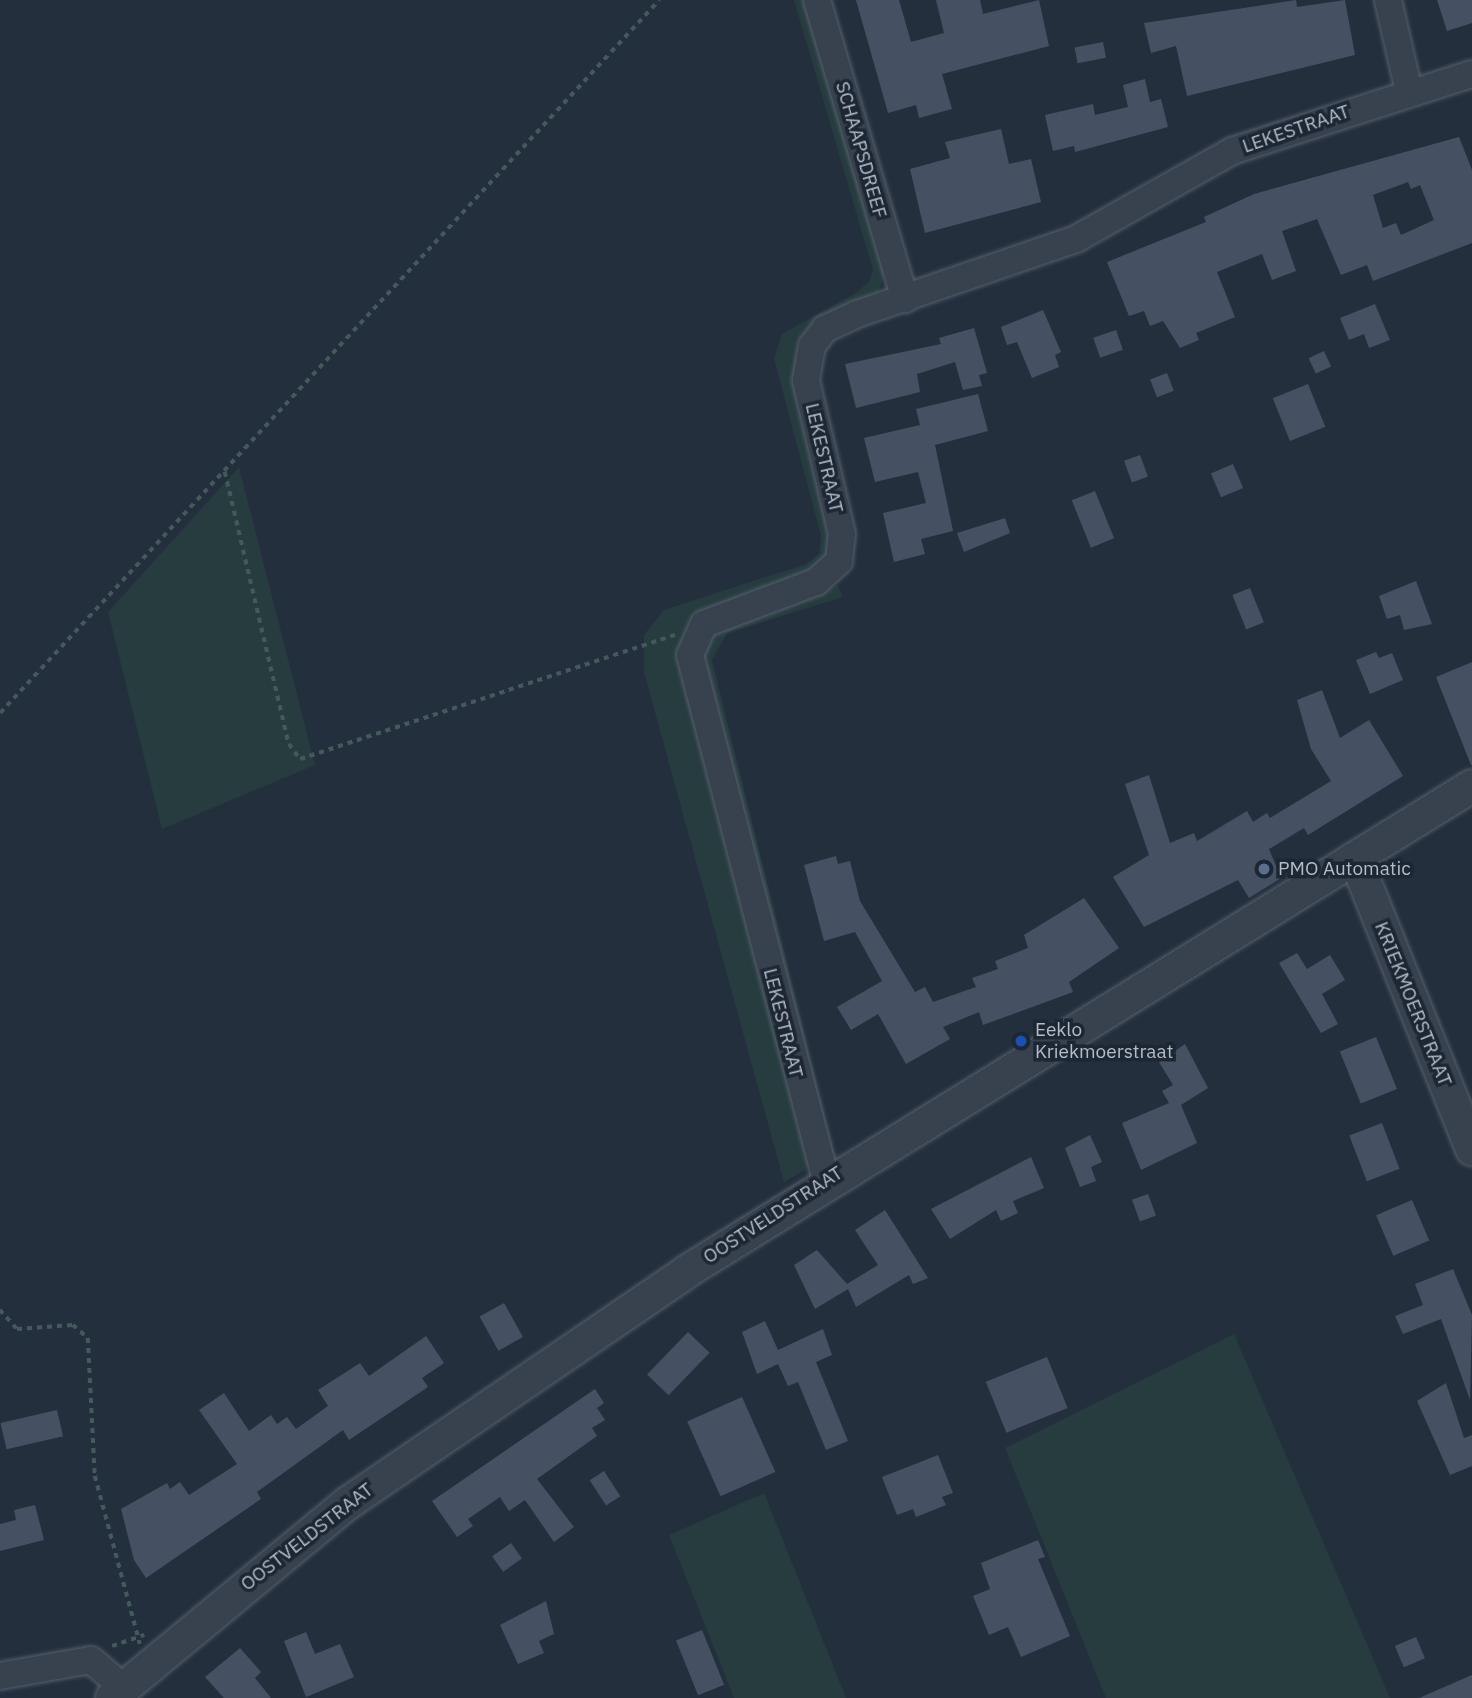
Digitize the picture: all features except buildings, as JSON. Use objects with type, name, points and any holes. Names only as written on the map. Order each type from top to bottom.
[{"type":"street","name":"SCHAAPSDREEF","points":[[817,0],[905,299]]},
{"type":"street","points":[[1388,0],[1409,92]]},
{"type":"street","name":"LEKESTRAAT","points":[[826,1180],[690,655],[697,633],[716,617],[831,574],[842,534],[805,361],[825,329],[1076,239],[1232,151],[1409,92],[1472,75]]},
{"type":"street","name":"OOSTVELDSTRAAT","points":[[118,1693],[348,1503],[826,1180],[1472,786]]},
{"type":"street","name":"KRIEKMOERSTRAAT","points":[[1354,858],[1472,1149]]},
{"type":"street","points":[[0,1676],[90,1660],[118,1693]]},
{"type":"path","points":[[0,713],[659,0]]},
{"type":"path","points":[[225,472],[289,744],[300,760],[524,681],[697,633]]},
{"type":"path","points":[[0,1310],[17,1329],[73,1325],[88,1338],[104,1527],[134,1639],[154,1662]]},
{"type":"green space","points":[[794,0],[809,0],[886,269],[877,296],[798,340],[795,367],[825,497],[830,553],[815,573],[690,621],[678,652],[681,677],[699,672],[698,649],[722,627],[838,585],[843,597],[727,633],[712,660],[834,1153],[784,1182],[644,672],[644,635],[664,610],[806,564],[819,554],[821,536],[774,358],[782,334],[854,294],[869,282],[873,270]]},
{"type":"green space","points":[[239,467],[315,765],[162,829],[108,612]]},
{"type":"green space","points":[[1234,1334],[1390,1698],[1106,1698],[1005,1448]]},
{"type":"green space","points":[[764,1493],[846,1698],[734,1698],[669,1535]]},
{"type":"place","name":"PMO Automatic","points":[[1264,869]]},
{"type":"place","name":"Eeklo Kriekmoerstraat","points":[[1021,1041]]}]
